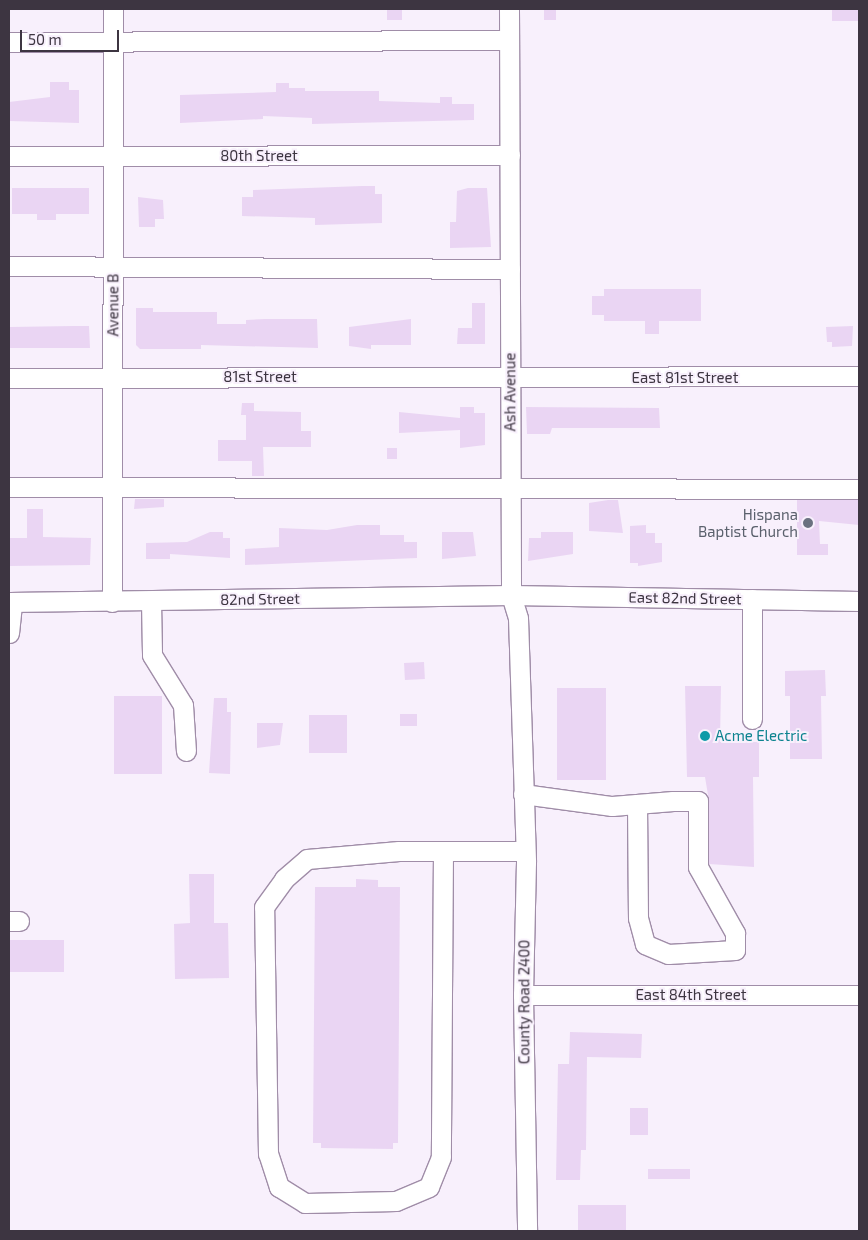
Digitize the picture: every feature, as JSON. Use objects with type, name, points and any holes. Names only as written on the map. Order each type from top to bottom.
[{"type":"street","name":"Avenue B","points":[[112,602],[113,9]]},
{"type":"street","name":"Ash Avenue","points":[[509,9],[511,595],[518,618],[522,773]]},
{"type":"street","points":[[9,42],[509,40]]},
{"type":"street","name":"80th Street","points":[[9,156],[510,155]]},
{"type":"street","points":[[9,266],[510,270]]},
{"type":"street","name":"East 81st Street","points":[[510,379],[859,376]]},
{"type":"street","name":"81st Street","points":[[9,378],[510,379]]},
{"type":"street","points":[[9,487],[859,489]]},
{"type":"street","name":"82nd Street","points":[[10,602],[511,595]]},
{"type":"street","name":"East 82nd Street","points":[[511,595],[859,601]]},
{"type":"street","points":[[752,599],[752,719]]},
{"type":"street","points":[[151,601],[152,655],[183,705],[186,751]]},
{"type":"street","points":[[9,633],[10,602]]},
{"type":"street","name":"County Road 2400","points":[[522,773],[526,851],[523,995],[527,1231]]},
{"type":"street","points":[[523,794],[612,806],[637,804],[698,801],[698,867],[735,932],[735,950],[668,954],[645,944],[638,918],[637,804]]},
{"type":"street","points":[[443,851],[441,1157],[429,1187],[396,1201],[306,1203],[279,1187],[268,1154],[264,907],[284,879],[307,859],[443,851],[526,851]]},
{"type":"street","name":"East 84th Street","points":[[523,995],[859,995]]},
{"type":"building","points":[[387,9],[402,9],[402,20],[387,20]]},
{"type":"building","points":[[544,9],[556,9],[556,20],[544,20]]},
{"type":"building","points":[[832,9],[859,9],[859,21],[832,21]]},
{"type":"building","points":[[50,82],[69,82],[69,90],[79,90],[79,123],[9,121],[9,102],[50,97]]},
{"type":"building","points":[[276,83],[289,83],[289,88],[305,88],[305,91],[379,91],[379,101],[440,103],[440,97],[452,97],[452,104],[474,104],[474,120],[312,124],[312,118],[263,116],[263,119],[180,123],[180,95],[276,92]]},
{"type":"building","points":[[375,186],[375,194],[382,194],[382,223],[315,225],[315,218],[242,216],[242,197],[253,197],[253,190]]},
{"type":"building","points":[[12,188],[89,188],[89,214],[56,214],[56,220],[37,220],[37,214],[12,214]]},
{"type":"building","points":[[468,188],[487,188],[491,247],[450,248],[450,222],[456,222],[457,191]]},
{"type":"building","points":[[138,197],[163,200],[164,219],[155,219],[155,227],[139,227]]},
{"type":"building","points":[[604,289],[701,289],[701,321],[659,321],[659,334],[645,334],[645,321],[604,321],[604,315],[592,315],[592,296],[604,296]]},
{"type":"building","points":[[472,303],[485,303],[485,344],[457,344],[458,328],[472,328]]},
{"type":"building","points":[[136,308],[153,308],[153,312],[217,312],[217,324],[246,324],[246,320],[265,319],[317,319],[318,348],[201,345],[201,349],[140,349],[136,345]]},
{"type":"building","points":[[411,319],[411,345],[371,345],[371,349],[349,346],[349,327]]},
{"type":"building","points":[[89,326],[90,348],[10,348],[10,327]]},
{"type":"building","points":[[853,326],[852,346],[832,347],[832,342],[827,342],[826,327]]},
{"type":"building","points":[[242,403],[254,403],[254,411],[301,412],[301,431],[311,431],[311,447],[263,447],[264,476],[252,476],[252,461],[218,461],[218,440],[246,440],[246,415],[241,415]]},
{"type":"building","points":[[460,407],[474,407],[474,413],[485,413],[485,445],[460,448],[460,430],[399,433],[399,412],[460,418]]},
{"type":"building","points":[[526,407],[659,408],[660,428],[552,428],[550,434],[527,434]]},
{"type":"building","points":[[387,448],[397,448],[397,459],[387,459]]},
{"type":"building","points":[[135,499],[164,499],[164,507],[134,509]]},
{"type":"building","points":[[618,500],[623,533],[589,531],[589,503]]},
{"type":"building","name":"Hispana Baptist Church","points":[[797,500],[859,500],[859,525],[819,521],[820,544],[828,544],[828,555],[797,555]]},
{"type":"building","points":[[27,509],[43,509],[43,537],[91,538],[90,565],[9,566],[9,538],[27,538]]},
{"type":"building","points":[[357,525],[380,525],[380,535],[404,535],[404,542],[417,542],[417,558],[245,565],[245,549],[279,547],[279,528],[327,530]]},
{"type":"building","points":[[646,525],[646,533],[655,533],[655,543],[662,543],[662,562],[638,566],[638,563],[630,563],[630,526]]},
{"type":"building","points":[[210,532],[223,532],[223,538],[230,538],[230,558],[170,554],[170,559],[146,559],[146,543],[187,542]]},
{"type":"building","points":[[442,532],[473,532],[476,556],[442,559]]},
{"type":"building","points":[[541,532],[573,532],[573,554],[528,561],[529,538],[541,538]]},
{"type":"building","points":[[424,662],[425,679],[405,680],[404,663]]},
{"type":"building","points":[[825,670],[826,696],[821,696],[822,759],[790,759],[790,696],[785,696],[785,671]]},
{"type":"building","points":[[685,686],[721,686],[720,742],[759,742],[759,777],[753,777],[754,867],[709,864],[709,801],[705,777],[687,777]]},
{"type":"building","points":[[557,688],[606,688],[606,780],[557,780]]},
{"type":"building","points":[[114,696],[162,696],[162,774],[114,774]]},
{"type":"building","points":[[214,698],[227,698],[227,712],[231,712],[230,774],[209,773]]},
{"type":"building","points":[[400,714],[417,714],[417,726],[400,726]]},
{"type":"building","points":[[309,715],[347,715],[347,753],[309,753]]},
{"type":"building","points":[[257,723],[283,723],[280,745],[257,748]]},
{"type":"building","points":[[189,874],[214,874],[214,923],[228,923],[229,978],[175,979],[174,924],[190,923]]},
{"type":"building","points":[[356,879],[378,880],[378,887],[400,887],[398,1143],[393,1143],[393,1149],[321,1148],[321,1143],[313,1143],[315,887],[356,887]]},
{"type":"building","points":[[9,940],[64,940],[64,972],[9,972]]},
{"type":"building","points":[[570,1032],[642,1034],[641,1058],[587,1057],[586,1150],[581,1150],[580,1180],[556,1180],[558,1064],[569,1064]]},
{"type":"building","points":[[630,1108],[648,1108],[648,1135],[630,1135]]},
{"type":"building","points":[[648,1169],[690,1169],[690,1179],[648,1179]]},
{"type":"building","points":[[578,1205],[626,1205],[626,1231],[578,1231]]},
{"type":"place","name":"Hispana Baptist Church","points":[[808,523]]},
{"type":"place","name":"Acme Electric","points":[[705,736]]}]
